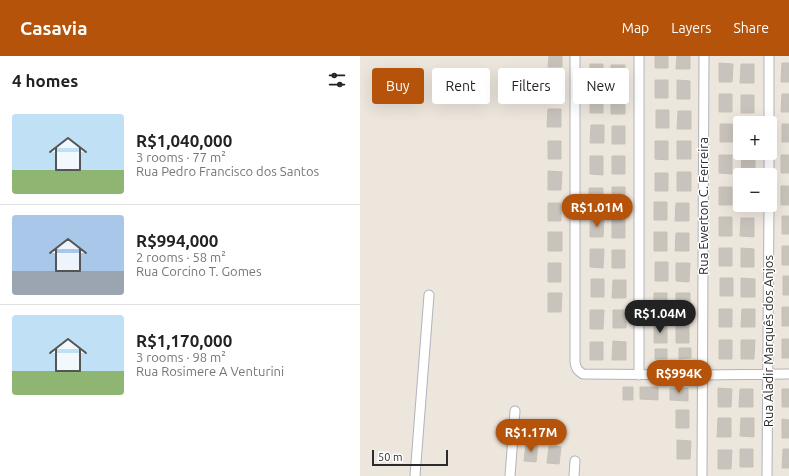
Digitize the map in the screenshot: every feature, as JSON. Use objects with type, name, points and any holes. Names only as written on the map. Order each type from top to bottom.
[{"type":"street","points":[[575,56],[576,368],[583,374],[789,374]]},
{"type":"street","points":[[639,56],[639,375]]},
{"type":"street","name":"Rua Ewerton C. Ferreira","points":[[702,476],[704,56]]},
{"type":"street","points":[[769,56],[769,116]]},
{"type":"street","name":"Rua Aladir Marquês dos Anjos","points":[[767,476],[769,212]]},
{"type":"street","points":[[415,476],[429,295]]},
{"type":"street","points":[[510,476],[515,411]]},
{"type":"street","points":[[574,476],[575,461]]},
{"type":"building","points":[[549,56],[562,56],[562,67],[548,67]]},
{"type":"building","points":[[655,56],[668,56],[668,68],[655,68]]},
{"type":"building","points":[[677,56],[690,56],[690,69],[676,69]]},
{"type":"building","points":[[719,63],[733,64],[732,82],[719,82]]},
{"type":"building","points":[[782,63],[789,63],[789,82],[781,82]]},
{"type":"building","points":[[590,64],[603,64],[603,68],[590,68]]},
{"type":"building","points":[[741,64],[754,64],[754,83],[740,83]]},
{"type":"building","points":[[611,65],[625,65],[625,68],[611,68]]},
{"type":"building","points":[[655,80],[668,80],[668,98],[655,98]]},
{"type":"building","points":[[677,80],[690,81],[690,99],[677,99]]},
{"type":"building","points":[[719,94],[732,94],[732,112],[719,112]]},
{"type":"building","points":[[782,94],[789,94],[789,112],[781,112]]},
{"type":"building","points":[[741,95],[754,95],[754,113],[741,113]]},
{"type":"building","points":[[590,104],[603,104],[603,113],[590,113]]},
{"type":"building","points":[[611,104],[625,104],[625,114],[611,114]]},
{"type":"building","points":[[548,109],[561,109],[561,127],[547,127]]},
{"type":"building","points":[[656,110],[669,110],[669,128],[656,128]]},
{"type":"building","points":[[678,111],[691,111],[691,129],[677,129]]},
{"type":"building","points":[[720,124],[733,124],[733,142],[720,142]]},
{"type":"building","points":[[782,124],[789,124],[789,142],[782,142]]},
{"type":"building","points":[[591,125],[604,125],[604,143],[590,143]]},
{"type":"building","points":[[612,126],[625,126],[625,144],[612,144]]},
{"type":"building","points":[[548,141],[561,141],[561,159],[548,159]]},
{"type":"building","points":[[655,141],[668,141],[668,160],[655,159]]},
{"type":"building","points":[[677,141],[691,141],[691,159],[677,159]]},
{"type":"building","points":[[719,155],[732,155],[732,174],[719,173]]},
{"type":"building","points":[[781,155],[789,155],[789,173],[781,173]]},
{"type":"building","points":[[590,156],[603,156],[603,175],[590,174]]},
{"type":"building","points":[[612,156],[625,156],[625,174],[612,174]]},
{"type":"building","points":[[742,160],[755,160],[755,168],[741,168]]},
{"type":"building","points":[[548,171],[562,172],[561,190],[548,190]]},
{"type":"building","points":[[677,172],[691,172],[691,191],[677,191]]},
{"type":"building","points":[[655,173],[668,173],[668,191],[655,191]]},
{"type":"building","points":[[781,186],[789,186],[789,205],[781,205]]},
{"type":"building","points":[[612,187],[625,187],[625,206],[612,206]]},
{"type":"building","points":[[719,187],[732,187],[732,205],[719,205]]},
{"type":"building","points":[[589,188],[603,188],[603,206],[589,206]]},
{"type":"building","points":[[654,202],[667,202],[667,220],[654,220]]},
{"type":"building","points":[[548,203],[561,203],[561,221],[548,221]]},
{"type":"building","points":[[676,203],[689,203],[689,221],[675,221]]},
{"type":"building","points":[[782,216],[789,216],[789,234],[782,234]]},
{"type":"building","points":[[719,217],[732,217],[732,236],[719,236]]},
{"type":"building","points":[[741,218],[754,218],[754,237],[740,236]]},
{"type":"building","points":[[590,219],[604,219],[603,237],[590,237]]},
{"type":"building","points":[[612,219],[625,219],[625,238],[612,238]]},
{"type":"building","points":[[548,232],[562,232],[562,251],[548,251]]},
{"type":"building","points":[[654,232],[667,232],[667,251],[654,251]]},
{"type":"building","points":[[676,233],[689,233],[689,251],[675,251]]},
{"type":"building","points":[[782,246],[789,246],[789,265],[782,265]]},
{"type":"building","points":[[719,248],[732,248],[732,266],[719,266]]},
{"type":"building","points":[[741,248],[754,249],[754,267],[741,267]]},
{"type":"building","points":[[590,249],[604,249],[603,268],[590,267]]},
{"type":"building","points":[[612,250],[625,250],[625,268],[612,268]]},
{"type":"building","points":[[655,262],[668,262],[668,281],[655,281]]},
{"type":"building","points":[[548,263],[561,263],[561,282],[548,282]]},
{"type":"building","points":[[676,263],[690,263],[689,282],[676,281]]},
{"type":"building","points":[[783,276],[789,276],[789,295],[783,295]]},
{"type":"building","points":[[720,278],[733,278],[733,296],[720,296]]},
{"type":"building","points":[[741,278],[755,279],[755,297],[741,297]]},
{"type":"building","points":[[591,279],[604,279],[604,297],[591,297]]},
{"type":"building","points":[[613,280],[626,280],[626,298],[612,298]]},
{"type":"building","points":[[548,293],[562,293],[561,312],[548,312]]},
{"type":"building","points":[[654,293],[667,293],[667,312],[654,312]]},
{"type":"building","points":[[676,293],[690,293],[690,312],[676,312]]},
{"type":"building","points":[[782,307],[789,307],[789,326],[782,326]]},
{"type":"building","points":[[719,309],[732,309],[732,327],[719,327]]},
{"type":"building","points":[[742,309],[755,309],[755,327],[741,327]]},
{"type":"building","points":[[590,310],[604,310],[603,329],[590,329]]},
{"type":"building","points":[[613,310],[626,310],[626,328],[613,328]]},
{"type":"building","points":[[654,325],[667,325],[667,343],[654,343]]},
{"type":"building","points":[[676,325],[689,325],[689,343],[676,343]]},
{"type":"building","points":[[782,339],[789,339],[789,358],[782,358]]},
{"type":"building","points":[[719,340],[732,340],[732,359],[719,359]]},
{"type":"building","points":[[741,340],[755,340],[754,359],[741,359]]},
{"type":"building","points":[[613,341],[626,342],[626,360],[612,360]]},
{"type":"building","points":[[590,342],[603,342],[603,360],[590,360]]},
{"type":"building","points":[[679,348],[691,348],[691,358],[679,359]]},
{"type":"building","points":[[655,349],[667,349],[667,359],[655,359]]},
{"type":"building","points":[[623,387],[633,387],[633,400],[623,400]]},
{"type":"building","points":[[640,387],[658,387],[658,400],[640,399]]},
{"type":"building","points":[[670,388],[688,388],[688,401],[670,400]]},
{"type":"building","points":[[718,388],[732,389],[731,407],[718,407]]},
{"type":"building","points":[[740,389],[753,389],[753,407],[739,407]]},
{"type":"building","points":[[782,389],[789,389],[789,407],[782,407]]},
{"type":"building","points":[[676,410],[689,410],[689,428],[676,428]]},
{"type":"building","points":[[718,418],[731,418],[731,437],[717,437]]},
{"type":"building","points":[[741,418],[754,418],[754,437],[740,436]]},
{"type":"building","points":[[782,419],[789,420],[789,438],[782,438]]},
{"type":"building","points":[[527,421],[540,422],[539,433],[527,432]]},
{"type":"building","points":[[677,440],[691,441],[690,459],[677,459]]},
{"type":"building","points":[[526,444],[538,445],[536,462],[524,461]]},
{"type":"building","points":[[549,446],[561,447],[559,464],[547,463]]},
{"type":"building","points":[[740,449],[753,449],[753,467],[740,467]]},
{"type":"building","points":[[783,449],[789,449],[789,468],[782,468]]},
{"type":"building","points":[[718,450],[732,450],[731,469],[718,469]]}]
